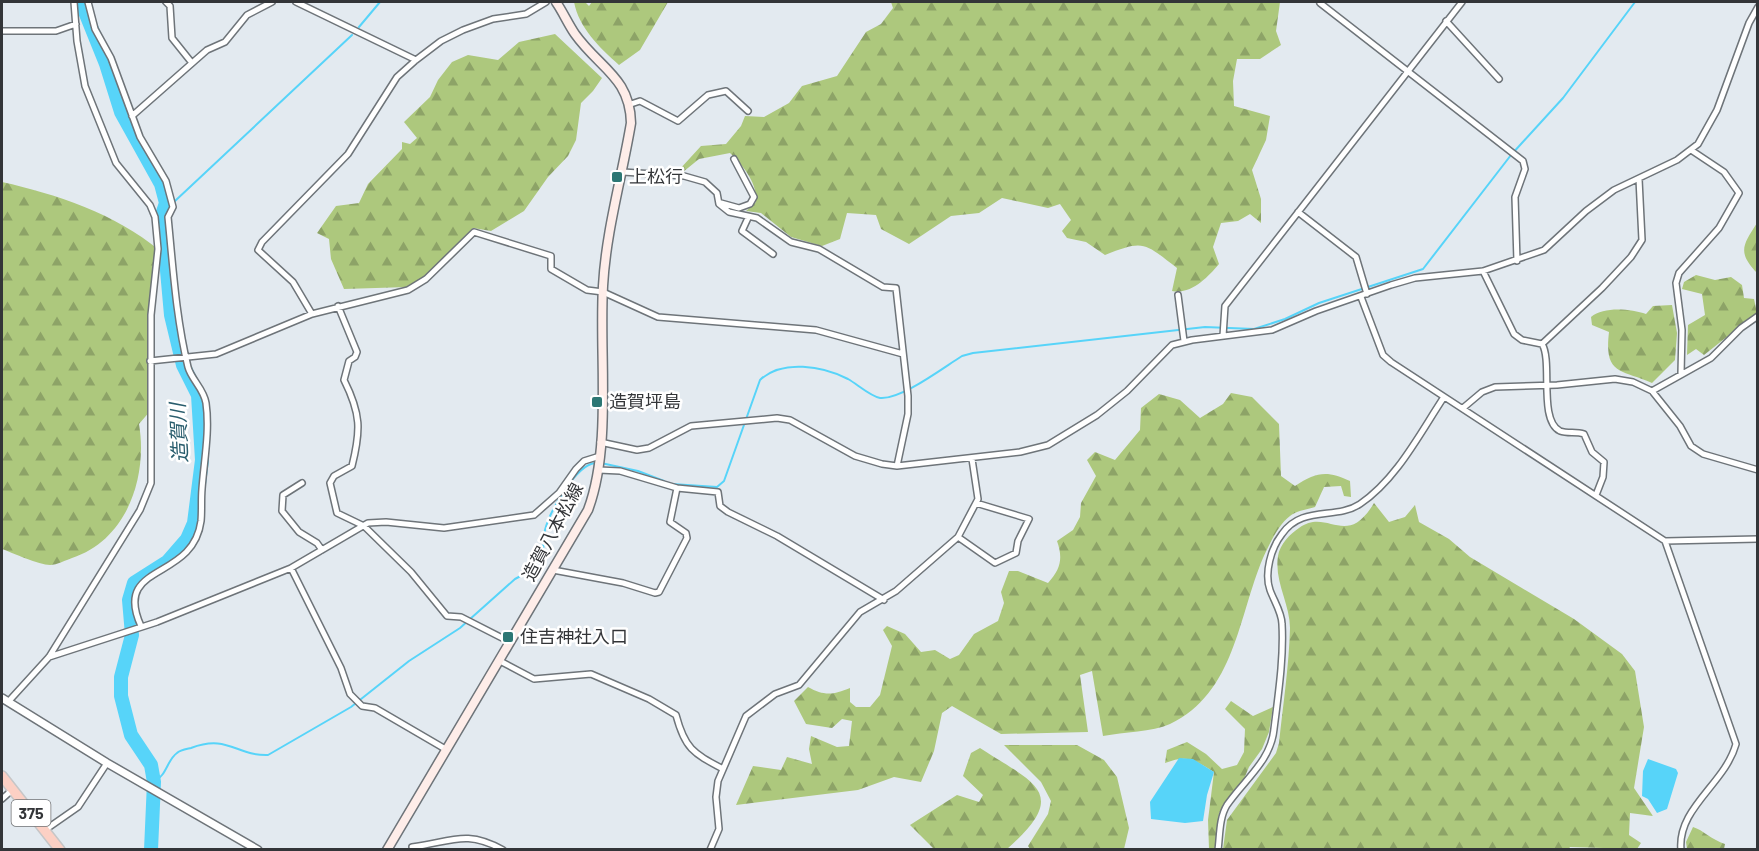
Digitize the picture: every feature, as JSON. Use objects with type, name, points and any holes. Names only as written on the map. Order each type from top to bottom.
[{"type":"highway","name":"375","points":[[2,776],[60,849]]},
{"type":"main road","points":[[556,2],[576,35],[625,89],[631,104]]},
{"type":"main road","name":"造賀八本松線","points":[[387,849],[588,510],[600,469],[603,292],[606,257],[632,123],[631,104]]},
{"type":"street","points":[[75,2],[85,86],[116,163],[150,205],[154,217],[158,249],[151,315],[149,493],[49,657],[5,700],[107,763],[258,849]]},
{"type":"street","points":[[88,2],[95,29],[111,58],[140,137],[166,182],[173,207],[168,218],[182,357],[206,401],[201,522],[186,554],[138,586],[134,596],[134,607],[139,627]]},
{"type":"street","points":[[166,2],[170,6],[172,38],[192,63]]},
{"type":"street","points":[[132,116],[207,50],[225,42],[247,15],[272,2]]},
{"type":"street","points":[[296,2],[416,60]]},
{"type":"street","points":[[312,314],[293,282],[258,250],[294,208],[348,154],[397,76],[441,41],[493,19],[526,14],[546,2]]},
{"type":"street","points":[[1321,2],[1523,161],[1525,169],[1515,197],[1517,261]]},
{"type":"street","points":[[1223,334],[1226,306],[1406,71],[1462,2]]},
{"type":"street","points":[[600,442],[637,450],[649,448],[691,426],[757,418],[790,420],[855,456],[897,466],[972,459],[1048,445],[1098,415],[1127,391],[1172,345],[1183,338],[1214,338],[1223,334],[1272,330],[1316,311],[1415,279],[1483,271],[1544,250],[1586,211],[1614,190],[1691,150],[1706,134],[1749,22],[1758,7]]},
{"type":"street","points":[[1446,21],[1499,79]]},
{"type":"street","points":[[2,31],[56,31],[76,24]]},
{"type":"street","points":[[631,104],[640,101],[678,121],[708,95],[726,92],[748,111]]},
{"type":"street","points":[[1681,374],[1682,330],[1676,283],[1679,273],[1719,228],[1739,193],[1724,172],[1691,150]]},
{"type":"street","points":[[719,204],[739,208],[750,204],[754,197],[734,159]]},
{"type":"street","points":[[623,172],[695,178],[705,182],[717,193],[719,204],[729,212],[748,218],[757,218],[791,242],[819,249],[883,287],[896,288],[908,396],[908,414],[897,466]]},
{"type":"street","points":[[1542,344],[1602,288],[1631,257],[1642,240],[1639,179]]},
{"type":"street","points":[[1298,212],[1356,257],[1367,294]]},
{"type":"street","points":[[748,218],[742,231],[773,254]]},
{"type":"street","points":[[150,361],[216,354],[233,349],[312,314],[408,290],[426,279],[474,232],[551,256],[551,269],[558,276],[587,290],[603,292],[658,317],[816,330],[903,354]]},
{"type":"street","points":[[1483,271],[1514,334],[1522,340],[1542,344],[1546,351],[1544,389],[1557,430],[1584,434],[1592,452],[1604,462],[1603,477],[1596,495]]},
{"type":"street","points":[[1178,295],[1183,338]]},
{"type":"street","points":[[1361,297],[1383,355],[1665,541],[1758,539]]},
{"type":"street","points":[[338,306],[357,352],[355,357],[349,360],[344,380],[357,406],[360,434],[352,466],[334,476],[330,483],[337,513],[364,526],[411,572],[447,616],[461,617],[510,642]]},
{"type":"street","points":[[1652,391],[1711,358],[1741,328],[1758,316]]},
{"type":"street","points":[[1463,408],[1482,392],[1495,387],[1616,379],[1633,382],[1652,391],[1680,426],[1691,446],[1703,454],[1758,470]]},
{"type":"street","points":[[1218,849],[1222,815],[1265,757],[1274,731],[1283,627],[1268,579],[1276,544],[1282,532],[1293,523],[1321,512],[1344,511],[1359,505],[1370,496],[1391,475],[1444,397]]},
{"type":"street","points":[[49,657],[139,627],[291,568],[364,526],[386,522],[444,528],[534,515],[559,493],[576,468],[584,461],[600,457]]},
{"type":"street","points":[[710,849],[720,829],[716,797],[723,769],[746,716],[775,694],[799,685],[860,612],[884,600],[958,537],[978,499],[972,459]]},
{"type":"street","points":[[600,469],[620,471],[677,488],[718,492],[720,506],[728,513],[777,536],[884,600]]},
{"type":"street","points":[[302,483],[283,495],[282,511],[299,532],[317,543],[322,550]]},
{"type":"street","points":[[553,570],[659,592],[687,538],[686,533],[670,522],[677,488]]},
{"type":"street","points":[[958,537],[995,563],[1016,553],[1018,542],[1029,519],[976,503]]},
{"type":"street","points":[[1665,541],[1736,744],[1718,780],[1689,815],[1683,829],[1681,849]]},
{"type":"street","points":[[291,568],[354,700],[362,706],[375,708],[447,750]]},
{"type":"street","points":[[500,661],[534,679],[591,674],[649,699],[676,715],[681,736],[690,751],[723,769]]},
{"type":"street","points":[[45,831],[78,807],[107,763]]},
{"type":"street","points":[[2,799],[12,790]]},
{"type":"street","points":[[412,847],[447,843],[457,837],[487,841],[503,849]]},
{"type":"green space","points":[[574,2],[585,2],[589,6],[592,2],[668,2],[640,50],[619,65],[585,29]]},
{"type":"green space","points":[[891,2],[1280,2],[1276,31],[1281,45],[1260,59],[1237,59],[1233,81],[1234,106],[1270,116],[1266,140],[1252,170],[1261,199],[1261,223],[1250,214],[1238,221],[1221,223],[1213,247],[1219,264],[1192,288],[1179,292],[1172,291],[1177,268],[1144,246],[1128,247],[1105,255],[1086,242],[1067,238],[1062,231],[1071,220],[1060,204],[1048,208],[1002,198],[979,213],[951,216],[909,244],[881,229],[876,215],[847,213],[840,239],[822,246],[791,237],[761,213],[746,211],[756,202],[755,188],[740,163],[730,153],[699,159],[683,172],[679,170],[701,146],[726,144],[741,126],[745,116],[764,117],[789,103],[802,86],[837,76],[866,32],[881,24],[893,8]]},
{"type":"green space","points":[[555,34],[602,78],[581,103],[576,140],[568,156],[548,177],[524,211],[491,231],[473,228],[424,277],[408,287],[344,289],[331,259],[329,239],[317,233],[336,206],[359,203],[368,184],[402,149],[402,142],[410,144],[417,138],[404,122],[430,97],[438,80],[452,62],[468,55],[498,60],[519,42]]},
{"type":"green space","points":[[2,182],[85,207],[124,226],[159,250],[148,370],[151,410],[139,424],[140,465],[130,504],[120,522],[107,537],[91,549],[53,565],[39,563],[2,549]]},
{"type":"green space","points":[[1757,223],[1757,273],[1747,259],[1744,248]]},
{"type":"green space","points":[[1696,275],[1715,280],[1731,277],[1742,285],[1744,298],[1754,299],[1757,313],[1704,355],[1696,349],[1687,355],[1688,325],[1705,315],[1702,294],[1682,289],[1684,282]]},
{"type":"green space","points":[[1672,305],[1677,333],[1675,360],[1652,383],[1617,368],[1609,356],[1609,332],[1592,325],[1591,317],[1610,310],[1646,314],[1653,306]]},
{"type":"green space","points":[[1231,393],[1252,397],[1279,424],[1281,476],[1295,486],[1316,475],[1335,475],[1350,481],[1351,497],[1344,496],[1341,486],[1324,487],[1315,507],[1293,514],[1282,525],[1263,558],[1232,652],[1208,693],[1192,710],[1163,727],[1103,736],[1092,671],[1080,675],[1088,732],[1001,734],[952,706],[942,713],[934,751],[921,782],[894,777],[858,790],[736,805],[753,766],[781,770],[787,757],[812,764],[809,749],[811,736],[837,747],[849,746],[852,721],[842,719],[832,728],[806,724],[794,701],[808,687],[829,694],[850,688],[850,702],[856,707],[870,707],[880,695],[892,646],[883,630],[887,626],[905,634],[921,652],[935,650],[950,659],[959,655],[974,634],[998,621],[1004,603],[1001,592],[1009,571],[1018,571],[1048,583],[1060,563],[1057,541],[1073,530],[1080,517],[1081,503],[1096,476],[1087,460],[1095,452],[1115,460],[1140,430],[1141,408],[1159,394],[1180,400],[1200,418],[1223,404]]},
{"type":"green space","points":[[1374,503],[1389,522],[1405,517],[1415,505],[1419,522],[1449,539],[1470,557],[1574,619],[1622,654],[1635,671],[1644,727],[1634,788],[1653,816],[1630,813],[1629,835],[1641,843],[1637,849],[1570,847],[1568,850],[1223,849],[1227,820],[1276,753],[1279,743],[1290,628],[1277,565],[1281,547],[1292,533],[1309,523],[1319,522],[1346,526],[1355,524],[1364,517]]},
{"type":"green space","points":[[1231,701],[1253,716],[1273,707],[1269,732],[1262,749],[1249,767],[1241,786],[1219,813],[1215,849],[1209,849],[1208,820],[1214,772],[1191,760],[1180,759],[1165,763],[1167,750],[1187,742],[1206,754],[1222,769],[1237,765],[1244,752],[1245,729],[1225,709]]},
{"type":"green space","points":[[1004,745],[1077,745],[1104,760],[1117,777],[1129,828],[1124,849],[1030,849],[1028,846],[1048,814],[1051,801],[1041,782]]},
{"type":"green space","points":[[980,748],[1029,780],[1038,790],[1041,801],[1038,814],[1027,830],[1007,849],[934,849],[910,825],[957,795],[979,802],[983,795],[963,776],[971,753]]},
{"type":"green space","points":[[1693,827],[1725,844],[1724,849],[1687,849],[1686,842]]},
{"type":"water","points":[[1179,758],[1193,759],[1214,772],[1203,821],[1185,823],[1151,819],[1150,802]]},
{"type":"water","points":[[1648,759],[1676,769],[1678,773],[1667,809],[1657,813],[1648,799],[1642,796],[1643,771]]},
{"type":"waterway","name":"造賀川","points":[[81,2],[106,64],[121,112],[161,184],[166,203],[162,215],[171,315],[183,365],[198,395],[202,460],[194,523],[187,539],[167,562],[134,583],[129,600],[132,635],[121,677],[121,696],[131,735],[151,765],[154,782],[151,850]]},
{"type":"waterway","points":[[359,27],[380,2]]},
{"type":"waterway","points":[[672,484],[717,487],[724,481],[760,380],[780,369],[803,367],[827,371],[848,379],[876,397],[889,397],[934,375],[962,356],[973,353],[1205,327],[1254,329],[1285,319],[1319,303],[1423,269],[1511,155],[1563,98],[1635,2]]},
{"type":"waterway","points":[[175,201],[352,35]]},
{"type":"waterway","name":"造賀川","points":[[164,211],[169,206]]},
{"type":"waterway","points":[[154,782],[162,776],[174,756],[182,750],[214,743],[268,755],[351,707],[409,661],[460,628],[515,579],[543,564],[545,530],[552,512],[572,480],[595,463]]},
{"type":"waterway","points":[[601,463],[638,471],[664,481]]},
{"type":"place","name":"上松行","points":[[617,177]]},
{"type":"place","name":"造賀坪島","points":[[597,402]]},
{"type":"place","name":"住吉神社入口","points":[[508,637]]}]
